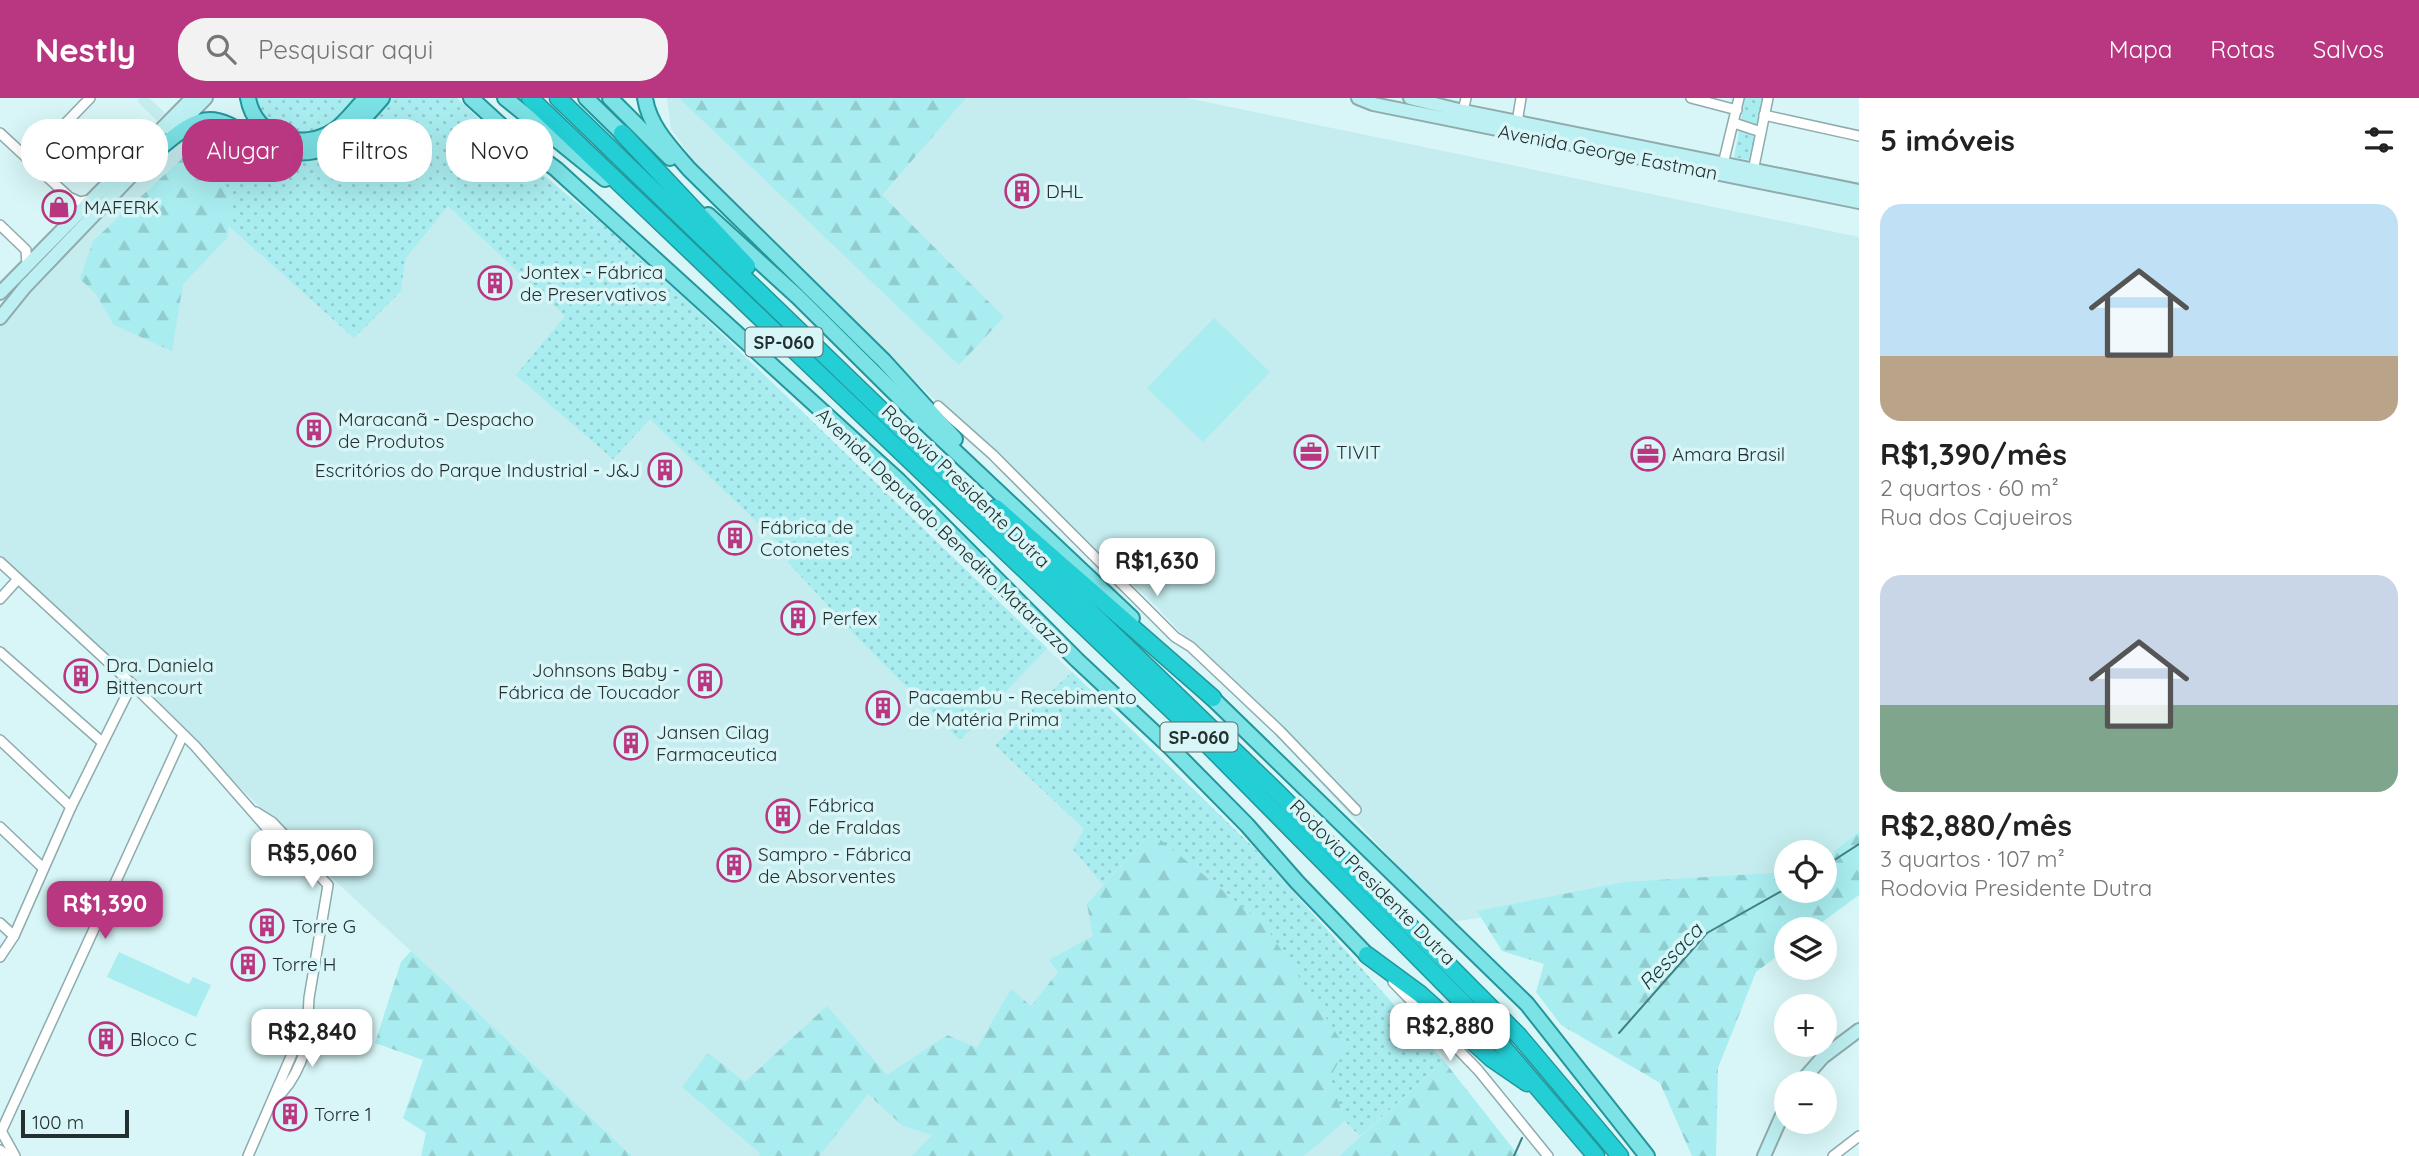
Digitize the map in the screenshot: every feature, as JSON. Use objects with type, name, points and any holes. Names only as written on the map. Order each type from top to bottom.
[{"type":"highway","name":"Rodovia Presidente Dutra","points":[[530,98],[1206,743],[1480,1020],[1596,1156]]},
{"type":"highway","name":"Rodovia Presidente Dutra","points":[[558,98],[1277,792],[1490,1007],[1553,1076],[1620,1156]]},
{"type":"highway","points":[[622,133],[747,266],[792,323]]},
{"type":"highway","points":[[916,444],[989,502],[1213,698]]},
{"type":"highway","points":[[1367,955],[1436,1007],[1492,1059],[1549,1099]]},
{"type":"main road","points":[[248,98],[249,107],[259,124],[272,135],[294,140],[315,140],[337,129],[366,98]]},
{"type":"main road","points":[[168,142],[190,126],[212,120],[260,142],[304,154],[328,147],[348,136],[382,98]]},
{"type":"main road","name":"Avenida Deputado Benedito Matarazzo","points":[[471,98],[517,140],[556,169],[899,481],[1077,660],[1171,748],[1247,825],[1367,955]]},
{"type":"main road","points":[[505,98],[601,176],[682,252],[734,294]]},
{"type":"main road","points":[[586,98],[674,185],[799,297],[979,474],[1155,639],[1527,1004],[1647,1156]]},
{"type":"main road","points":[[610,98],[665,154],[725,204]]},
{"type":"main road","points":[[645,98],[646,106],[662,136],[689,169],[884,361],[968,453],[979,474]]},
{"type":"street","points":[[69,119],[90,98]]},
{"type":"street","points":[[0,293],[90,200],[125,168],[190,98]]},
{"type":"street","points":[[168,137],[206,98]]},
{"type":"street","name":"Avenida George Eastman","points":[[1359,98],[1398,109],[1859,202]]},
{"type":"street","name":"Avenida George Eastman","points":[[1410,98],[1464,104],[1517,122],[1859,191]]},
{"type":"street","points":[[1517,122],[1521,98]]},
{"type":"street","points":[[1691,98],[1737,110]]},
{"type":"street","points":[[1723,164],[1739,98]]},
{"type":"street","points":[[1753,170],[1768,98]]},
{"type":"street","points":[[1764,115],[1859,136]]},
{"type":"street","points":[[1734,123],[1761,132]]},
{"type":"street","points":[[0,133],[21,153]]},
{"type":"street","points":[[53,182],[69,197],[80,202],[90,200]]},
{"type":"street","points":[[0,318],[25,287],[125,182]]},
{"type":"street","points":[[0,225],[26,250],[27,265]]},
{"type":"street","points":[[939,406],[993,455],[1175,638],[1191,647],[1280,731],[1356,810]]},
{"type":"street","points":[[0,562],[195,746],[250,808],[328,885],[302,1043],[271,1102],[248,1156]]},
{"type":"street","points":[[0,598],[18,579]]},
{"type":"street","points":[[0,652],[102,742]]},
{"type":"street","points":[[0,957],[14,936],[71,807],[132,684]]},
{"type":"street","points":[[15,1156],[1,1132],[183,735]]},
{"type":"street","points":[[0,740],[71,807]]},
{"type":"street","points":[[0,827],[43,868]]},
{"type":"street","points":[[0,923],[14,936]]},
{"type":"street","points":[[1367,955],[1478,1070],[1548,1156]]},
{"type":"street","points":[[1811,1071],[1823,1057],[1859,1030]]},
{"type":"street","points":[[1764,1156],[1774,1133]]},
{"type":"street","points":[[1833,1156],[1859,1136]]},
{"type":"street","points":[[0,1150],[8,1156]]},
{"type":"shaded area","points":[[140,98],[149,98],[165,113],[155,119],[137,101]]},
{"type":"shaded area","points":[[389,98],[457,98],[479,119],[446,119],[446,182],[551,182],[640,255],[1256,850],[1444,1061],[1339,1156],[632,1156],[332,878],[212,760],[213,757],[0,555],[0,324],[28,290],[134,182],[168,182],[168,147],[182,136],[182,182],[303,182],[303,148],[317,145],[317,182],[432,182],[432,119],[370,119]]},
{"type":"shaded area","points":[[667,98],[1187,98],[1859,237],[1859,832],[1837,849],[1837,840],[1774,840],[1774,876],[1450,922],[1156,606],[802,276],[714,189],[671,129]]},
{"type":"green space","points":[[252,98],[360,98],[340,119],[317,119],[317,135],[303,135],[303,119],[261,119]]},
{"type":"green space","points":[[389,98],[457,98],[479,119],[446,119],[446,182],[551,182],[640,255],[1047,648],[960,740],[851,631],[788,562],[791,555],[650,419],[613,459],[516,375],[565,316],[448,206],[405,259],[401,291],[354,338],[229,226],[232,202],[222,182],[303,182],[303,148],[317,145],[317,182],[432,182],[432,119],[370,119]]},
{"type":"green space","points":[[679,98],[966,98],[882,195],[1004,317],[959,365]]},
{"type":"green space","points":[[1745,98],[1766,98],[1753,161],[1734,157]]},
{"type":"green space","points":[[182,159],[182,182],[222,182],[232,202],[227,238],[183,284],[172,351],[114,325],[96,294],[80,279],[93,241],[157,182],[168,182],[168,172]]},
{"type":"green space","points":[[1214,318],[1270,372],[1203,442],[1147,388]]},
{"type":"green space","points":[[1072,672],[1256,850],[1444,1061],[1360,1136],[1345,1121],[1330,1078],[1151,832],[1103,885],[1073,849],[1084,829],[995,745]]},
{"type":"green space","points":[[1151,832],[1264,924],[1346,1048],[1330,1078],[1345,1121],[1304,1156],[912,1156],[932,1135],[903,1126],[868,1094],[819,1156],[759,1156],[760,1153],[682,1087],[708,1053],[745,1082],[827,1006],[887,1075],[947,1035],[977,1048],[1011,989],[1031,1006],[1058,972],[1049,960],[1093,936],[1087,904]]},
{"type":"green space","points":[[1859,832],[1859,895],[1829,917],[1774,917],[1774,959],[1756,972],[1718,1068],[1716,1156],[1692,1156],[1660,1083],[1561,1025],[1536,992],[1544,964],[1502,951],[1477,911],[1625,882],[1774,873],[1774,903],[1837,903],[1837,849]]},
{"type":"green space","points":[[411,951],[632,1156],[421,1156],[426,1133],[403,1118],[423,1060],[375,1043],[401,962]]},
{"type":"green space","points":[[119,952],[189,984],[193,977],[211,985],[196,1017],[107,977]]},
{"type":"green space","points":[[1444,1061],[1519,1156],[1339,1156]]},
{"type":"waterway","name":"Ressaca","points":[[1837,858],[1859,844]]},
{"type":"waterway","name":"Ressaca","points":[[1619,1033],[1707,933],[1774,895]]},
{"type":"waterway","name":"Ressaca","points":[[1514,1156],[1522,1138]]},
{"type":"place","name":"DHL","points":[[1022,191]]},
{"type":"place","name":"MAFERK","points":[[59,207]]},
{"type":"place","name":"Jontex - Fábrica de Preservativos","points":[[495,283]]},
{"type":"place","name":"Maracanã - Despacho de Produtos","points":[[314,430]]},
{"type":"place","name":"TIVIT","points":[[1311,452]]},
{"type":"place","name":"Amara Brasil","points":[[1648,454]]},
{"type":"place","name":"Escritórios do Parque Industrial - J&J","points":[[665,470]]},
{"type":"place","name":"Fábrica de Cotonetes","points":[[735,538]]},
{"type":"place","name":"Perfex","points":[[798,618]]},
{"type":"place","name":"Dra. Daniela Bittencourt","points":[[81,676]]},
{"type":"place","name":"Johnsons Baby - Fábrica de Toucador","points":[[705,681]]},
{"type":"place","name":"Pacaembu - Recebimento de Matéria Prima","points":[[883,708]]},
{"type":"place","name":"Jansen Cilag Farmaceutica","points":[[631,743]]},
{"type":"place","name":"Fábrica de Fraldas","points":[[783,816]]},
{"type":"place","name":"Sampro - Fábrica de Absorventes","points":[[734,865]]},
{"type":"place","name":"Torre G","points":[[267,926]]},
{"type":"place","name":"Torre H","points":[[248,964]]},
{"type":"place","name":"Bloco C","points":[[106,1039]]},
{"type":"place","name":"Torre 1","points":[[290,1114]]}]
